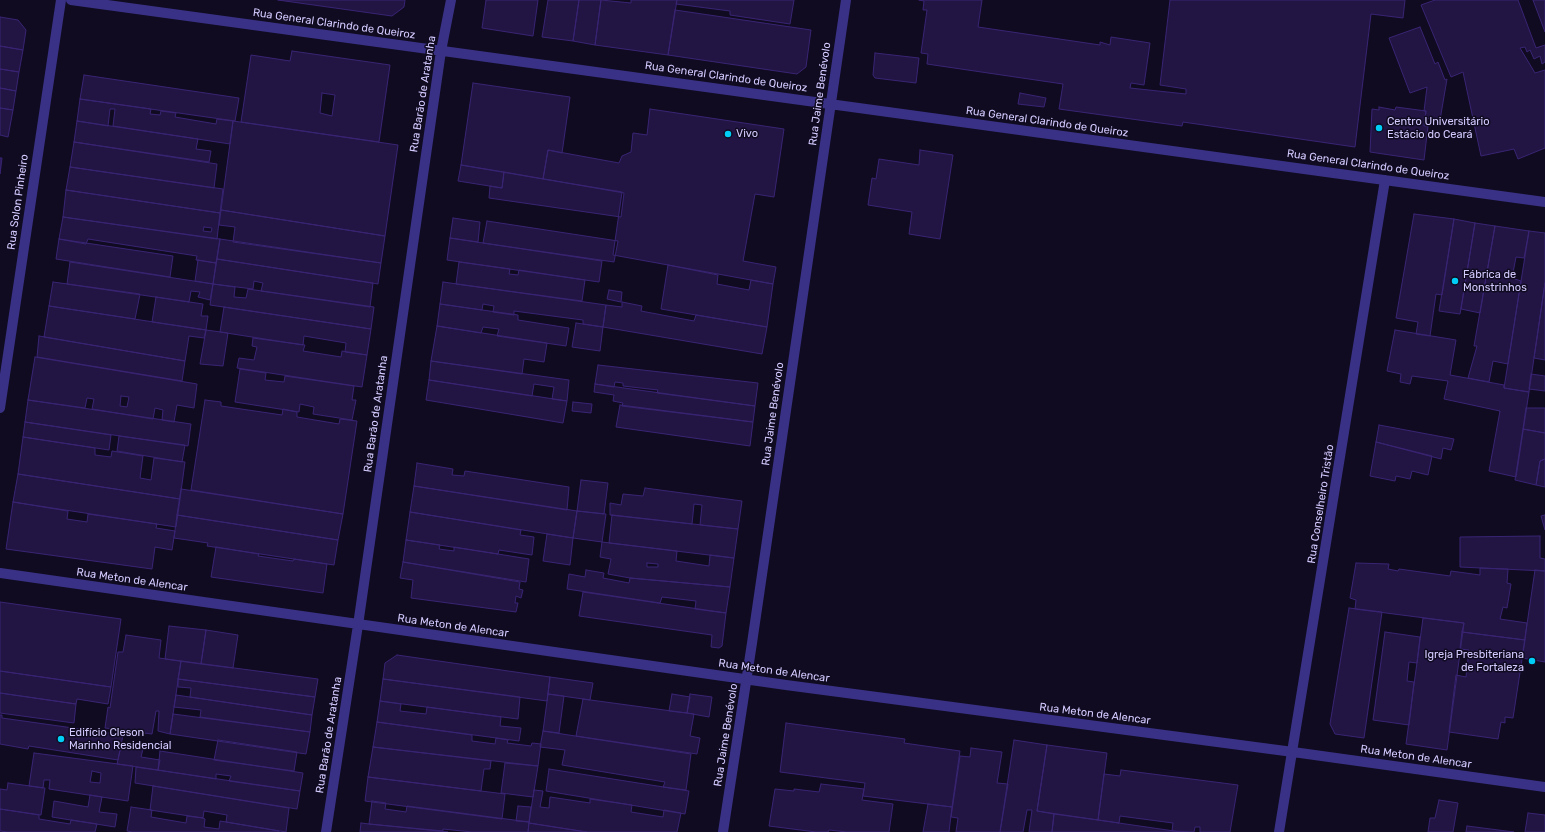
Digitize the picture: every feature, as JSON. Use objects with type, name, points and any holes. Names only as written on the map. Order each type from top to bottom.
[{"type":"street","name":"Rua Solon Pinheiro","points":[[0,408],[61,0]]},
{"type":"street","name":"Rua General Clarindo de Queiroz","points":[[71,0],[1545,202]]},
{"type":"street","name":"Rua Barão de Aratanha","points":[[326,832],[358,625],[441,51],[451,0]]},
{"type":"street","name":"Rua Jaime Benévolo","points":[[723,832],[846,0]]},
{"type":"street","name":"Rua Conselheiro Tristão","points":[[1279,832],[1385,180]]},
{"type":"street","name":"Rua Meton de Alencar","points":[[0,573],[746,679],[1545,787]]},
{"type":"building","points":[[278,0],[405,0],[404,7],[392,16]]},
{"type":"building","points":[[486,0],[538,0],[533,36],[482,28]]},
{"type":"building","points":[[548,0],[579,0],[573,41],[542,37]]},
{"type":"building","points":[[579,0],[601,0],[595,45],[573,41]]},
{"type":"building","points":[[601,0],[631,3],[631,0],[677,0],[668,55],[595,45]]},
{"type":"building","points":[[677,0],[794,0],[790,24],[730,15],[730,11],[676,4]]},
{"type":"building","points":[[919,0],[982,0],[978,27],[1100,45],[1100,42],[1110,45],[1111,37],[1150,43],[1144,85],[1131,83],[1130,88],[1186,94],[1186,89],[1160,85],[1170,0],[1405,0],[1403,18],[1371,14],[1355,147],[1183,122],[1182,126],[1059,109],[1063,84],[927,64],[928,54],[921,53],[927,10],[923,10],[924,1]]},
{"type":"building","points":[[1435,0],[1518,0],[1536,48],[1545,45],[1545,62],[1542,64],[1540,56],[1534,59],[1530,50],[1527,52],[1525,47],[1520,48],[1535,73],[1545,70],[1545,148],[1518,159],[1514,149],[1481,156],[1463,72],[1451,77],[1421,5]]},
{"type":"building","points":[[1533,0],[1545,0],[1545,32]]},
{"type":"building","points":[[675,10],[811,30],[806,67],[797,74],[668,55]]},
{"type":"building","points":[[0,17],[18,20],[26,30],[23,50],[0,46]]},
{"type":"building","points":[[1420,27],[1435,64],[1438,62],[1445,80],[1447,79],[1440,120],[1425,118],[1426,111],[1424,111],[1427,87],[1410,93],[1389,38]]},
{"type":"building","points":[[0,46],[23,50],[19,72],[0,69]]},
{"type":"building","points":[[292,51],[390,65],[379,142],[241,122],[251,55],[290,61]],"holes":[[[322,93],[335,95],[332,116],[320,113]]]},
{"type":"building","points":[[875,53],[919,58],[916,83],[875,78],[873,75]]},
{"type":"building","points":[[0,69],[19,72],[16,91],[0,88]]},
{"type":"building","points":[[84,75],[239,98],[235,121],[80,99]]},
{"type":"building","points":[[473,83],[570,97],[562,153],[548,150],[543,179],[461,165]]},
{"type":"building","points":[[0,88],[16,91],[13,110],[0,108]]},
{"type":"building","points":[[1020,93],[1046,98],[1044,107],[1018,104]]},
{"type":"building","points":[[80,99],[151,109],[150,114],[160,115],[161,111],[176,113],[175,117],[216,124],[217,119],[233,121],[230,144],[113,126],[115,109],[110,109],[108,126],[77,121]]},
{"type":"building","points":[[1379,107],[1395,110],[1396,107],[1426,111],[1424,126],[1428,126],[1424,160],[1370,152],[1372,109],[1379,110]]},
{"type":"building","points":[[0,108],[13,110],[8,137],[0,135]]},
{"type":"building","points":[[650,109],[784,129],[774,197],[755,194],[743,261],[776,267],[773,284],[613,255],[622,192],[543,179],[548,150],[619,163],[622,156],[631,152],[633,133],[647,135]]},
{"type":"building","points":[[77,121],[198,139],[196,149],[211,151],[209,162],[74,142]]},
{"type":"building","points":[[233,121],[398,145],[385,236],[221,210]]},
{"type":"building","points":[[74,142],[217,164],[214,188],[70,167]]},
{"type":"building","points":[[920,150],[953,155],[940,239],[909,234],[912,212],[868,205],[872,178],[876,179],[879,159],[919,165]]},
{"type":"building","points":[[0,158],[2,158],[0,174]]},
{"type":"building","points":[[461,165],[504,172],[502,188],[458,181]]},
{"type":"building","points":[[70,167],[223,189],[220,213],[66,190]]},
{"type":"building","points":[[504,172],[624,193],[621,217],[489,198],[490,186],[502,188]]},
{"type":"building","points":[[66,190],[220,213],[217,239],[63,217]],"holes":[[[204,227],[212,228],[211,232],[203,231]]]},
{"type":"building","points":[[221,210],[385,236],[381,263],[233,242],[235,227],[219,225]]},
{"type":"building","points":[[1414,214],[1454,219],[1442,295],[1436,294],[1430,336],[1416,334],[1418,322],[1396,318]]},
{"type":"building","points":[[63,217],[220,239],[216,263],[196,260],[197,256],[88,239],[86,244],[59,239]]},
{"type":"building","points":[[453,218],[480,222],[478,242],[450,238]]},
{"type":"building","points":[[1454,219],[1475,223],[1460,314],[1439,311]]},
{"type":"building","points":[[487,221],[618,241],[614,262],[483,243]]},
{"type":"building","points":[[1475,223],[1495,226],[1480,313],[1461,309]]},
{"type":"building","points":[[1495,226],[1529,231],[1524,258],[1516,257],[1512,278],[1521,281],[1508,364],[1493,361],[1489,382],[1468,378],[1477,346],[1474,346]]},
{"type":"building","points":[[1529,231],[1545,233],[1545,283],[1529,392],[1504,388]]},
{"type":"building","points":[[450,238],[602,261],[599,282],[447,260]]},
{"type":"building","points":[[59,239],[173,256],[170,277],[56,259]]},
{"type":"building","points":[[220,239],[381,263],[378,284],[217,259]]},
{"type":"building","points":[[217,259],[373,283],[370,307],[261,291],[263,283],[254,281],[253,289],[213,284]]},
{"type":"building","points":[[198,260],[216,263],[213,284],[195,281]]},
{"type":"building","points":[[70,262],[213,284],[210,300],[198,297],[200,292],[191,291],[189,302],[67,284]]},
{"type":"building","points":[[459,262],[510,269],[509,274],[518,275],[519,270],[585,280],[582,301],[456,284]]},
{"type":"building","points":[[668,265],[718,275],[717,284],[749,290],[751,280],[773,284],[767,327],[661,309]]},
{"type":"building","points":[[53,282],[140,294],[135,319],[49,306]]},
{"type":"building","points":[[443,282],[606,305],[603,327],[583,324],[583,320],[514,311],[514,315],[493,312],[494,306],[483,304],[482,310],[440,304]]},
{"type":"building","points":[[1545,283],[1545,360],[1534,358]]},
{"type":"building","points":[[213,284],[235,287],[234,297],[246,298],[248,289],[374,307],[371,329],[210,305]]},
{"type":"building","points":[[609,290],[622,292],[621,302],[607,299]]},
{"type":"building","points":[[156,297],[203,304],[201,316],[208,316],[206,330],[152,322]]},
{"type":"building","points":[[622,302],[642,306],[641,311],[694,321],[696,315],[767,327],[762,354],[603,327],[606,305],[622,307]]},
{"type":"building","points":[[440,304],[518,315],[518,320],[569,328],[566,346],[497,336],[499,329],[483,327],[481,333],[437,326]]},
{"type":"building","points":[[49,306],[206,330],[204,338],[189,336],[185,361],[44,337]]},
{"type":"building","points":[[224,307],[371,329],[367,355],[345,352],[346,343],[304,336],[303,345],[220,332]]},
{"type":"building","points":[[576,323],[603,327],[600,351],[572,347]]},
{"type":"building","points":[[437,326],[547,343],[544,362],[524,359],[522,374],[431,361]]},
{"type":"building","points":[[206,330],[228,333],[223,366],[200,364]]},
{"type":"building","points":[[1395,330],[1456,340],[1450,375],[1504,385],[1504,388],[1529,392],[1516,477],[1489,471],[1500,411],[1444,399],[1448,381],[1412,376],[1410,384],[1400,382],[1401,374],[1387,371]]},
{"type":"building","points":[[39,336],[185,361],[182,381],[37,357]]},
{"type":"building","points":[[253,338],[305,345],[303,351],[341,357],[342,351],[367,355],[362,387],[237,368],[239,358],[254,360],[257,347],[252,346]]},
{"type":"building","points":[[35,357],[197,384],[194,408],[177,405],[174,422],[162,420],[163,410],[155,408],[153,419],[92,409],[94,399],[87,398],[85,408],[28,400]],"holes":[[[121,396],[129,397],[127,407],[120,406]]]},
{"type":"building","points":[[431,361],[569,380],[567,401],[552,399],[554,387],[534,384],[532,396],[429,380]]},
{"type":"building","points":[[598,365],[758,383],[755,406],[657,393],[658,390],[623,386],[623,383],[615,382],[614,387],[595,384]]},
{"type":"building","points":[[240,369],[266,373],[265,380],[284,382],[285,376],[354,386],[352,400],[356,400],[352,420],[313,414],[314,407],[300,404],[299,412],[235,402]]},
{"type":"building","points":[[1531,374],[1545,376],[1545,391],[1529,389]]},
{"type":"building","points":[[429,380],[567,401],[563,423],[426,400]]},
{"type":"building","points":[[595,384],[755,406],[753,422],[622,406],[623,403],[613,401],[614,395],[594,392]]},
{"type":"building","points":[[28,400],[191,424],[188,446],[25,422]]},
{"type":"building","points":[[205,400],[221,402],[221,406],[282,415],[283,409],[297,412],[297,417],[339,424],[340,419],[357,421],[343,514],[191,490]]},
{"type":"building","points":[[573,402],[592,404],[591,413],[572,411]]},
{"type":"building","points":[[620,405],[753,422],[750,446],[616,427]]},
{"type":"building","points":[[1526,408],[1545,408],[1545,433],[1523,429]]},
{"type":"building","points":[[25,422],[111,435],[109,450],[23,437]]},
{"type":"building","points":[[1379,425],[1454,439],[1451,450],[1443,448],[1441,459],[1376,442]]},
{"type":"building","points":[[1523,429],[1545,433],[1545,459],[1540,461],[1536,485],[1515,480]]},
{"type":"building","points":[[119,436],[185,445],[182,462],[117,451]]},
{"type":"building","points":[[23,437],[95,448],[95,455],[111,457],[112,451],[143,456],[140,478],[151,480],[154,458],[185,462],[180,499],[18,474]]},
{"type":"building","points":[[1376,442],[1432,456],[1428,475],[1412,471],[1410,479],[1396,476],[1395,481],[1370,476]]},
{"type":"building","points":[[1545,459],[1545,487],[1536,485],[1540,461]]},
{"type":"building","points":[[417,463],[453,469],[452,475],[464,476],[465,471],[569,487],[567,510],[414,486]]},
{"type":"building","points":[[18,474],[180,499],[176,527],[13,502]]},
{"type":"building","points":[[581,480],[608,483],[604,514],[577,511]]},
{"type":"building","points":[[414,486],[577,511],[573,538],[410,512]]},
{"type":"building","points":[[645,488],[742,501],[738,529],[700,525],[702,505],[694,504],[692,524],[610,515],[610,503],[621,505],[623,494],[643,496]]},
{"type":"building","points":[[181,489],[343,514],[338,540],[177,515]]},
{"type":"building","points":[[13,502],[68,511],[67,519],[87,522],[88,514],[157,524],[156,528],[175,531],[172,550],[155,547],[152,569],[6,549]]},
{"type":"building","points":[[577,511],[606,514],[602,542],[573,538]]},
{"type":"building","points":[[410,512],[521,530],[520,535],[534,537],[532,555],[499,550],[498,554],[406,540]]},
{"type":"building","points":[[177,515],[338,540],[334,565],[207,546],[208,543],[174,538]]},
{"type":"building","points":[[612,515],[738,529],[734,558],[609,543]]},
{"type":"building","points":[[1545,515],[1545,530],[1541,516]]},
{"type":"building","points":[[547,534],[573,538],[570,565],[543,561]]},
{"type":"building","points":[[1540,536],[1540,558],[1545,559],[1545,571],[1460,567],[1460,537]]},
{"type":"building","points":[[406,540],[440,545],[439,549],[454,551],[454,547],[529,559],[526,582],[403,562]]},
{"type":"building","points":[[602,542],[677,551],[676,561],[709,566],[710,555],[734,558],[730,587],[630,578],[608,574],[611,559],[600,557]],"holes":[[[647,563],[658,564],[658,567],[647,567]]]},
{"type":"building","points":[[216,547],[259,554],[258,556],[327,564],[323,593],[211,577]]},
{"type":"building","points":[[403,562],[520,582],[519,589],[523,590],[521,598],[516,596],[515,603],[518,603],[516,612],[411,598],[413,580],[400,578]]},
{"type":"building","points":[[1356,563],[1389,564],[1388,569],[1398,571],[1399,569],[1450,576],[1451,571],[1480,575],[1480,568],[1508,569],[1507,583],[1511,584],[1507,608],[1503,607],[1500,619],[1527,623],[1525,640],[1462,632],[1464,623],[1355,609],[1356,600],[1350,598]]},
{"type":"building","points":[[586,570],[604,573],[603,578],[629,583],[630,578],[730,587],[726,613],[695,609],[696,601],[662,597],[660,603],[567,589],[569,574],[585,577]]},
{"type":"building","points":[[1535,570],[1545,571],[1545,662],[1522,658]]},
{"type":"building","points":[[583,592],[726,613],[722,646],[719,648],[711,647],[712,635],[579,616]]},
{"type":"building","points":[[0,602],[121,619],[111,687],[0,671]]},
{"type":"building","points":[[1349,608],[1382,612],[1364,738],[1335,734],[1330,724]]},
{"type":"building","points":[[1423,618],[1464,623],[1447,750],[1406,744]]},
{"type":"building","points":[[169,626],[206,630],[201,664],[165,659]]},
{"type":"building","points":[[206,630],[238,635],[233,668],[201,664]]},
{"type":"building","points":[[1385,632],[1420,637],[1417,663],[1409,662],[1407,681],[1414,682],[1409,725],[1373,720]]},
{"type":"building","points":[[1462,632],[1525,640],[1513,718],[1505,717],[1505,723],[1501,722],[1498,739],[1449,732],[1456,675],[1466,677],[1469,650],[1460,649]]},
{"type":"building","points":[[126,635],[161,640],[159,658],[181,661],[170,734],[158,731],[159,711],[156,711],[152,734],[105,728],[108,707],[110,708],[118,652],[123,652]]},
{"type":"building","points":[[397,655],[550,677],[547,701],[383,679],[385,663]]},
{"type":"building","points":[[181,661],[318,679],[315,697],[178,679]]},
{"type":"building","points":[[0,671],[111,687],[108,704],[77,699],[76,704],[0,693]]},
{"type":"building","points":[[550,677],[593,683],[590,700],[548,694]]},
{"type":"building","points":[[178,679],[315,697],[312,715],[190,697],[191,688],[178,687]]},
{"type":"building","points":[[383,679],[520,697],[518,719],[380,701]]},
{"type":"building","points":[[0,693],[76,704],[74,723],[0,713]]},
{"type":"building","points":[[548,694],[564,696],[559,733],[543,731]]},
{"type":"building","points":[[672,694],[690,697],[687,713],[669,711]]},
{"type":"building","points":[[690,694],[712,697],[709,717],[687,713]]},
{"type":"building","points":[[176,695],[312,715],[310,732],[200,717],[201,710],[174,707]]},
{"type":"building","points":[[583,699],[694,714],[690,736],[700,738],[697,754],[576,736]]},
{"type":"building","points":[[380,701],[401,704],[400,711],[426,714],[427,707],[501,717],[500,726],[521,728],[519,741],[377,722]]},
{"type":"building","points":[[173,714],[310,732],[306,754],[170,734]]},
{"type":"building","name":"Edifício Cleson Marinho Residencial","points":[[0,715],[2,715],[2,718],[123,735],[118,760],[29,746],[28,749],[0,744]]},
{"type":"building","points":[[377,722],[472,735],[472,741],[495,744],[496,738],[508,740],[507,743],[531,746],[532,743],[541,744],[538,766],[373,747]]},
{"type":"building","points":[[786,723],[905,739],[904,743],[960,751],[952,807],[863,796],[865,783],[780,772]]},
{"type":"building","points":[[543,731],[691,754],[686,790],[663,787],[665,782],[562,765],[565,750],[540,747]]},
{"type":"building","points":[[218,740],[297,752],[294,771],[214,760]]},
{"type":"building","points":[[1014,740],[1047,745],[1037,811],[1054,814],[1052,832],[1029,832],[1032,810],[1027,810],[1023,832],[1000,832]]},
{"type":"building","points":[[1047,745],[1107,753],[1098,820],[1037,811]]},
{"type":"building","points":[[121,746],[143,749],[141,757],[160,760],[158,770],[117,764]]},
{"type":"building","points":[[373,747],[491,761],[490,769],[484,769],[481,791],[368,777]]},
{"type":"building","points":[[971,748],[1002,752],[997,783],[1008,784],[1000,832],[956,832],[958,818],[951,817],[960,756],[970,757]]},
{"type":"building","points":[[160,751],[303,773],[300,791],[229,781],[231,776],[216,774],[216,779],[158,770]]},
{"type":"building","points":[[34,753],[133,766],[128,801],[49,789],[50,780],[44,780],[43,788],[29,786]],"holes":[[[92,771],[101,773],[100,783],[90,782]]]},
{"type":"building","points":[[505,763],[538,766],[533,797],[501,793]]},
{"type":"building","points":[[136,767],[300,791],[297,809],[135,783]]},
{"type":"building","points":[[549,769],[689,791],[685,814],[546,791]]},
{"type":"building","points":[[1121,770],[1238,785],[1230,832],[1200,832],[1200,827],[1195,827],[1194,832],[1172,831],[1173,823],[1120,816],[1119,823],[1098,820],[1104,774],[1120,776]]},
{"type":"building","points":[[368,777],[505,794],[502,819],[365,801]]},
{"type":"building","points":[[8,783],[45,788],[41,815],[0,809],[0,789],[7,790]]},
{"type":"building","points":[[821,784],[864,789],[862,800],[893,804],[889,832],[847,832],[829,830],[828,832],[816,832],[769,826],[775,789],[794,791],[794,789],[819,792]]},
{"type":"building","points":[[153,786],[289,808],[286,832],[226,822],[227,815],[204,811],[203,818],[150,810]]},
{"type":"building","points":[[534,790],[543,791],[540,807],[549,808],[550,797],[590,803],[590,799],[632,805],[631,812],[663,817],[664,810],[681,813],[677,832],[587,832],[529,823]]},
{"type":"building","points":[[90,795],[102,797],[99,812],[117,814],[115,827],[52,817],[54,801],[88,807]]},
{"type":"building","points":[[1439,800],[1458,803],[1453,832],[1428,832],[1430,818],[1435,818]]},
{"type":"building","points":[[372,801],[386,803],[385,809],[406,812],[407,806],[529,822],[528,832],[472,832],[443,829],[443,831],[369,824]]},
{"type":"building","points":[[928,804],[952,807],[949,832],[923,832]]},
{"type":"building","points":[[518,806],[531,807],[529,822],[516,821]]},
{"type":"building","points":[[131,807],[152,810],[151,817],[186,823],[187,816],[203,818],[205,819],[204,827],[219,829],[220,821],[279,832],[127,831]]},
{"type":"building","points":[[0,809],[39,815],[39,819],[70,824],[71,820],[97,824],[95,832],[0,831]]},
{"type":"building","points":[[1528,813],[1545,815],[1545,832],[1525,832]]},
{"type":"building","points":[[1054,814],[1098,820],[1181,832],[1052,832]]},
{"type":"building","points":[[361,823],[369,824],[448,832],[360,832]]},
{"type":"building","points":[[529,823],[586,832],[528,832]]},
{"type":"building","points":[[1467,826],[1514,832],[1466,832]]},
{"type":"place","name":"Centro Universitário Estácio do Ceará","points":[[1379,128]]},
{"type":"place","name":"Vivo","points":[[728,134]]},
{"type":"place","name":"Fábrica de Monstrinhos","points":[[1455,281]]},
{"type":"place","name":"Igreja Presbiteriana de Fortaleza","points":[[1532,661]]},
{"type":"place","name":"Edifício Cleson Marinho Residencial","points":[[61,739]]}]
